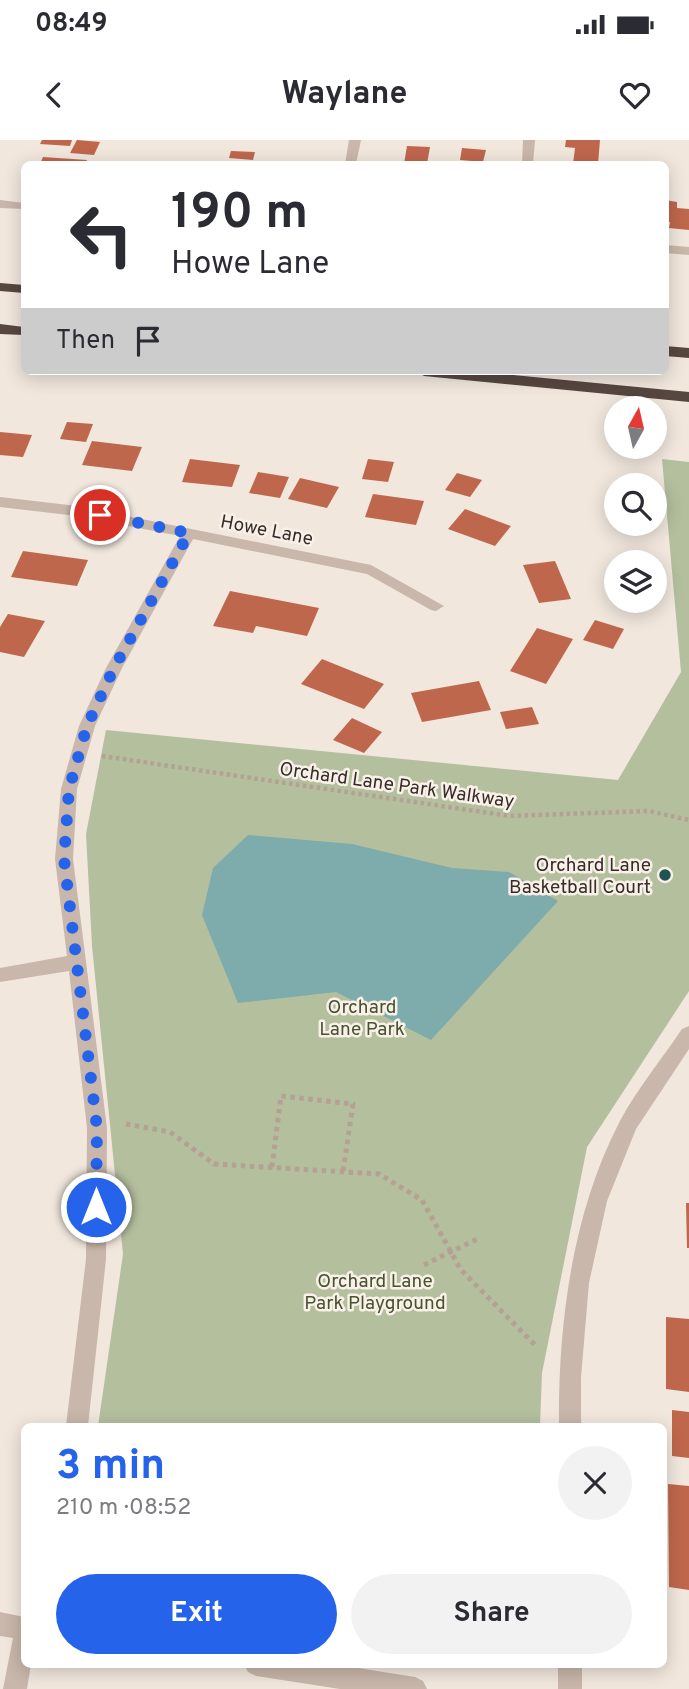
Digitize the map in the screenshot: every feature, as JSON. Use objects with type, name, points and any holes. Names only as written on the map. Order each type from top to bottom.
[{"type":"highway","points":[[0,287],[21,289]]},
{"type":"highway","points":[[0,329],[21,331]]},
{"type":"highway","points":[[669,351],[689,353]]},
{"type":"highway","points":[[465,375],[689,397]]},
{"type":"street","points":[[352,161],[355,140]]},
{"type":"street","points":[[528,161],[529,140]]},
{"type":"street","points":[[0,204],[21,206]]},
{"type":"street","points":[[669,249],[689,251]]},
{"type":"street","name":"Howe Lane","points":[[0,502],[77,511],[371,570],[436,606]]},
{"type":"street","points":[[77,1423],[96,1259],[97,1128],[64,859],[69,789],[87,726],[114,668],[189,533]]},
{"type":"street","points":[[0,975],[77,962]]},
{"type":"street","points":[[570,1423],[570,1377],[579,1283],[597,1201],[628,1125],[689,1034]]},
{"type":"street","points":[[0,1625],[21,1628]]},
{"type":"street","points":[[15,1689],[21,1656]]},
{"type":"street","points":[[281,1668],[415,1689]]},
{"type":"street","points":[[570,1668],[570,1689]]},
{"type":"path","name":"Orchard Lane Park Walkway","points":[[101,755],[510,816],[649,810],[689,820]]},
{"type":"path","points":[[272,1167],[281,1096],[354,1104],[343,1172]]},
{"type":"path","points":[[126,1124],[170,1132],[214,1164],[379,1174],[422,1200],[461,1270],[535,1345]]},
{"type":"path","points":[[425,1265],[478,1238]]},
{"type":"green space","name":"Orchard Lane Park","points":[[662,459],[689,462],[689,991],[587,1147],[542,1373],[540,1423],[98,1423],[123,1254],[92,946],[86,834],[106,730],[618,780],[681,672],[667,515],[667,473],[663,473]]},
{"type":"water","points":[[248,835],[352,844],[452,868],[509,872],[558,901],[431,1040],[336,992],[238,1003],[202,915],[213,868]]},
{"type":"building","points":[[42,140],[72,140],[70,146],[40,144]]},
{"type":"building","points":[[77,140],[100,142],[94,155],[70,153]]},
{"type":"building","points":[[566,140],[600,140],[598,161],[573,161],[575,148],[565,147]]},
{"type":"building","points":[[407,146],[430,147],[428,161],[404,161]]},
{"type":"building","points":[[462,148],[486,150],[483,161],[460,160]]},
{"type":"building","points":[[231,151],[255,152],[253,160],[229,158]]},
{"type":"building","points":[[43,157],[87,160],[86,161],[41,161]]},
{"type":"building","points":[[669,201],[677,202],[677,208],[689,209],[689,230],[669,228]]},
{"type":"building","points":[[67,422],[93,424],[86,442],[60,439]]},
{"type":"building","points":[[0,432],[32,435],[23,457],[0,455]]},
{"type":"building","points":[[92,441],[142,447],[132,471],[82,465]]},
{"type":"building","points":[[190,459],[240,465],[232,487],[182,482]]},
{"type":"building","points":[[368,459],[394,462],[388,482],[362,479]]},
{"type":"building","points":[[258,472],[289,477],[280,498],[249,493]]},
{"type":"building","points":[[457,473],[482,480],[470,497],[445,490]]},
{"type":"building","points":[[300,478],[339,487],[327,508],[288,499]]},
{"type":"building","points":[[373,494],[424,501],[416,525],[365,517]]},
{"type":"building","points":[[465,509],[511,526],[495,546],[448,529]]},
{"type":"building","points":[[23,551],[88,560],[77,586],[11,577]]},
{"type":"building","points":[[555,561],[571,599],[539,603],[523,565]]},
{"type":"building","points":[[230,591],[319,608],[307,636],[256,626],[253,633],[213,626]]},
{"type":"building","points":[[8,614],[45,621],[24,657],[0,652],[0,627]]},
{"type":"building","points":[[595,620],[624,629],[613,649],[583,640]]},
{"type":"building","points":[[537,628],[573,639],[546,684],[510,671]]},
{"type":"building","points":[[322,659],[384,684],[364,709],[301,684]]},
{"type":"building","points":[[479,681],[491,710],[422,722],[411,693]]},
{"type":"building","points":[[532,707],[539,724],[506,729],[500,712]]},
{"type":"building","points":[[352,718],[382,732],[364,753],[333,740]]},
{"type":"building","points":[[686,1203],[689,1203],[689,1248],[687,1248]]},
{"type":"building","points":[[666,1317],[689,1319],[689,1392],[666,1389]]},
{"type":"building","points":[[672,1410],[689,1412],[689,1458],[672,1456]]},
{"type":"building","points":[[668,1484],[689,1486],[689,1590],[669,1587]]},
{"type":"place","name":"Orchard Lane Basketball Court","points":[[665,875]]},
{"type":"route","points":[[96,1207],[97,1128],[64,859],[69,789],[87,726],[114,668],[189,533],[100,515]]},
{"type":"park label","name":"Orchard Lane Park Playground","points":[[375,1291]]}]
